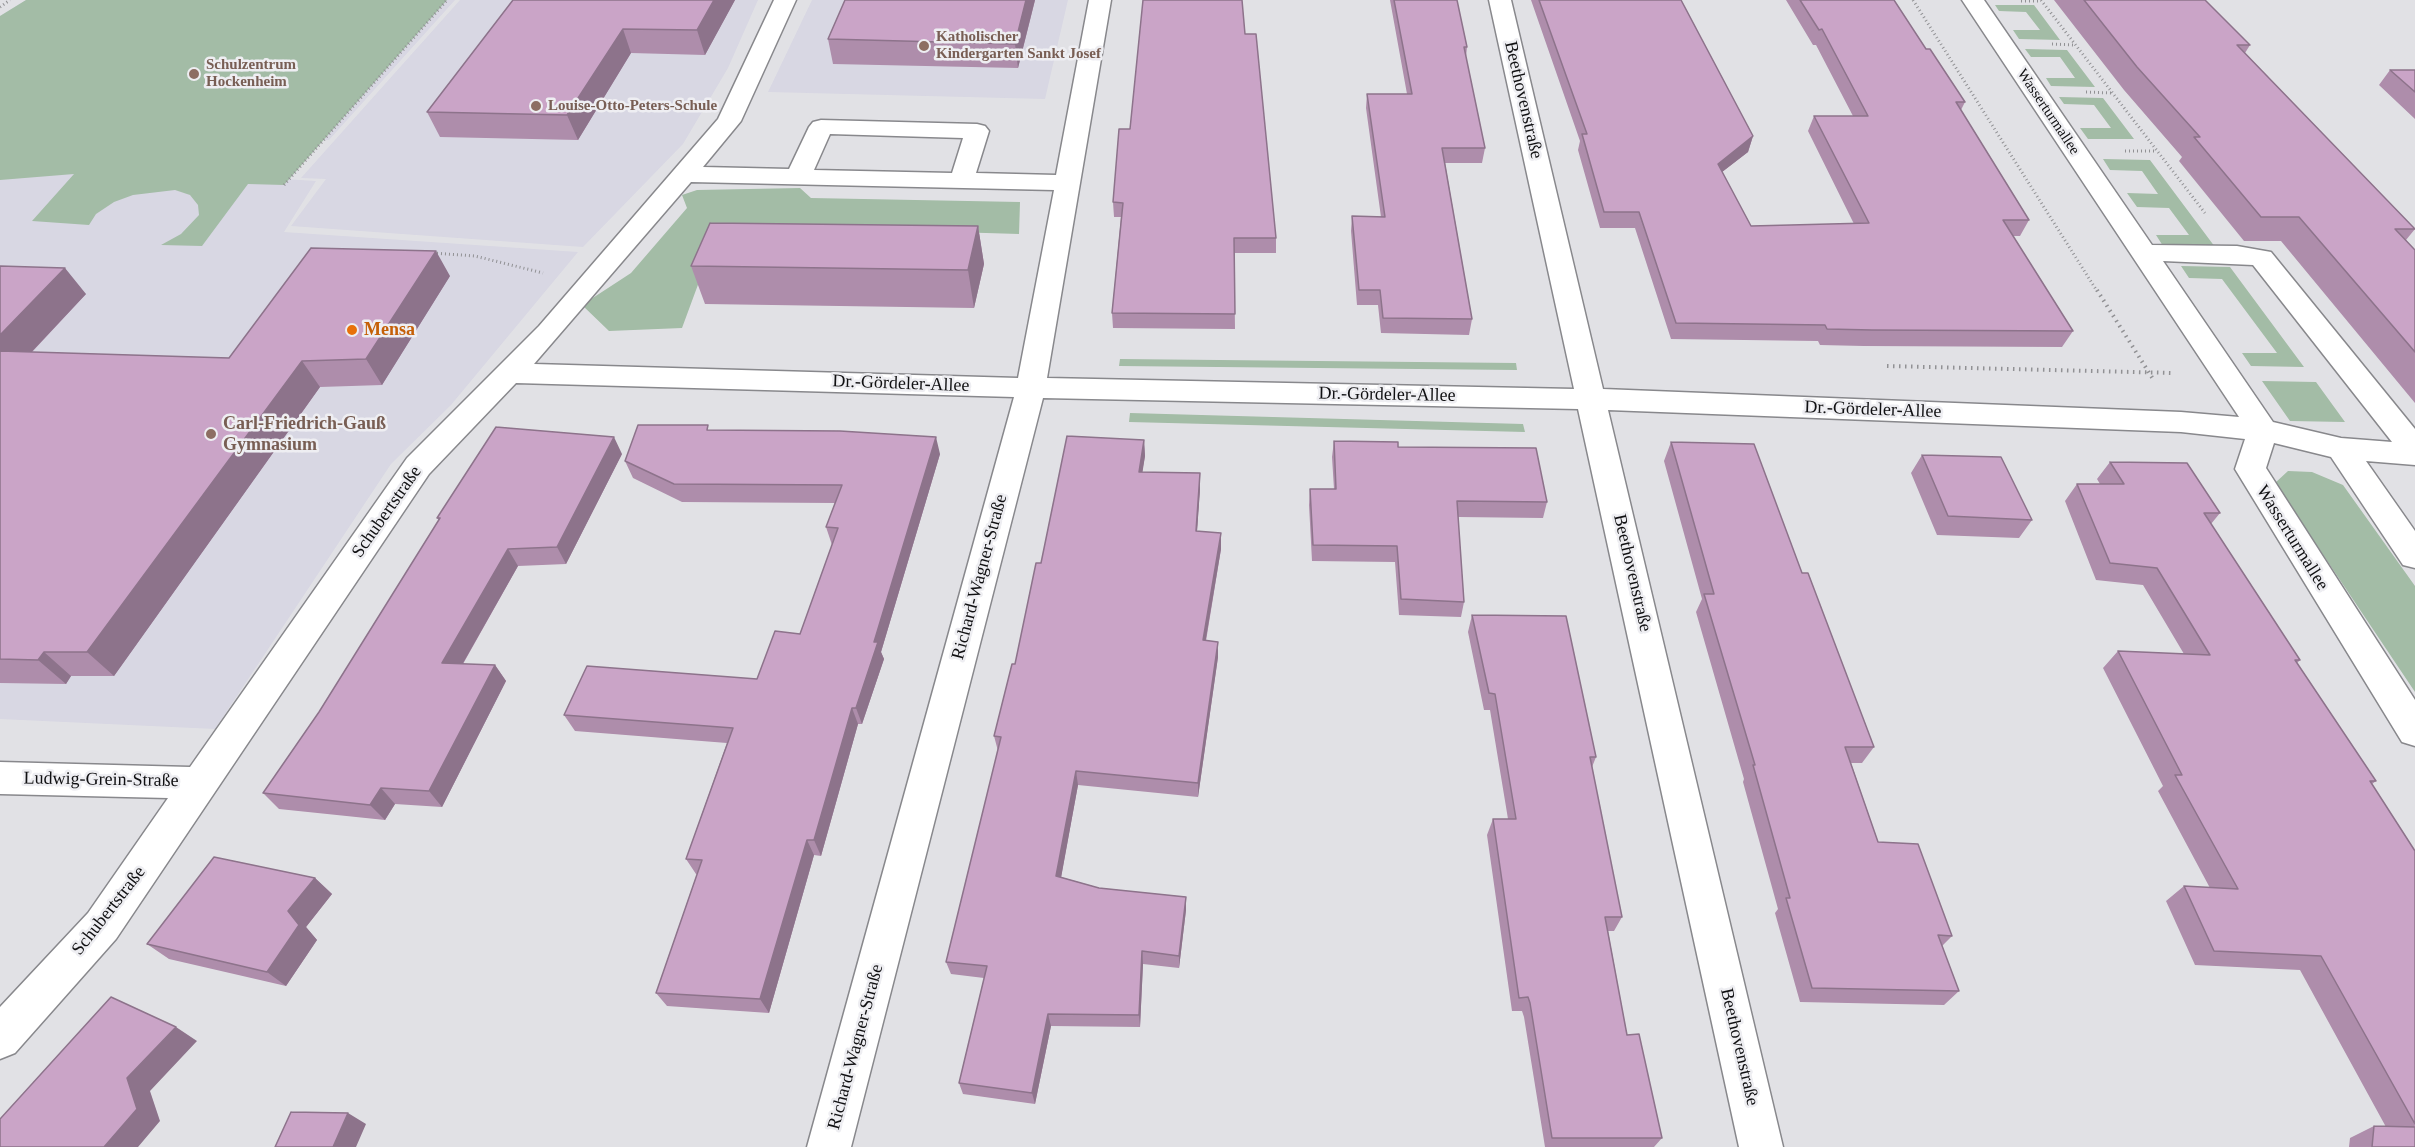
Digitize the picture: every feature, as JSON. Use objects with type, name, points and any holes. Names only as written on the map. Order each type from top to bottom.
[{"type":"street","name":"Schubertstraße","points":[[0,1038],[102,926],[418,466],[549,332],[729,121],[785,0]]},
{"type":"street","name":"Richard-Wagner-Straße","points":[[829,1147],[1031,388],[1100,0]]},
{"type":"street","name":"Beethovenstraße","points":[[1500,0],[1761,1147]]},
{"type":"street","name":"Wasserturmallee","points":[[1973,0],[2263,430],[2250,470],[2415,731]]},
{"type":"street","points":[[798,177],[821,127],[977,131],[962,180]]},
{"type":"street","points":[[684,174],[1069,183]]},
{"type":"street","points":[[2144,253],[2237,254],[2262,258],[2415,450]]},
{"type":"street","name":"Dr.-Gördeler-Allee","points":[[510,373],[1031,388],[1591,399],[2181,422],[2263,430],[2341,449],[2415,454]]},
{"type":"street","points":[[2341,449],[2415,556]]},
{"type":"street","name":"Ludwig-Grein-Straße","points":[[0,778],[202,783]]},
{"type":"path","points":[[0,7],[10,0]]},
{"type":"path","points":[[284,185],[447,0]]},
{"type":"path","points":[[1913,0],[2181,422]]},
{"type":"path","points":[[2041,0],[2237,254]]},
{"type":"path","points":[[429,253],[475,256],[532,272],[591,280]]},
{"type":"shaded area","name":"Carl-Friedrich-Gauß Gymnasium","points":[[26,0],[455,0],[329,140],[82,134],[284,179],[316,181],[284,232],[578,252],[451,405],[391,464],[215,729],[0,719],[0,16]]},
{"type":"shaded area","name":"Louise-Otto-Peters-Schule","points":[[460,0],[758,0],[728,68],[683,144],[583,247],[291,226],[326,179],[301,178]]},
{"type":"shaded area","name":"Katholischer Kindergarten Sankt Josef","points":[[812,0],[1068,0],[1045,99],[768,92]]},
{"type":"green space","name":"Schulzentrum Hockenheim","points":[[26,0],[447,0],[284,185],[248,184],[202,246],[161,245],[181,234],[199,215],[198,205],[190,195],[175,190],[133,195],[114,202],[96,214],[89,225],[32,221],[74,174],[0,180],[0,16]]},
{"type":"green space","points":[[1995,5],[2034,5],[2060,40],[2019,39],[2013,30],[2040,30],[2026,12],[1999,11]]},
{"type":"green space","points":[[2025,49],[2067,50],[2095,87],[2051,86],[2046,78],[2075,78],[2060,57],[2031,57]]},
{"type":"green space","points":[[2059,97],[2103,98],[2134,139],[2088,139],[2080,128],[2111,128],[2094,105],[2064,104]]},
{"type":"green space","points":[[2103,159],[2150,160],[2215,247],[2163,246],[2156,235],[2189,235],[2169,208],[2137,207],[2127,193],[2158,194],[2142,171],[2110,170]]},
{"type":"green space","points":[[800,188],[811,198],[1020,202],[1019,234],[720,225],[682,328],[609,331],[582,305],[631,273],[687,208],[682,195],[697,190]]},
{"type":"green space","points":[[2181,266],[2230,267],[2304,367],[2251,366],[2242,353],[2277,353],[2222,279],[2189,278]]},
{"type":"green space","points":[[1120,359],[1516,363],[1517,370],[1119,366]]},
{"type":"green space","points":[[2262,381],[2316,382],[2345,422],[2290,421]]},
{"type":"green space","points":[[1130,413],[1523,424],[1525,432],[1129,422]]},
{"type":"green space","points":[[2288,471],[2312,472],[2343,485],[2415,586],[2415,692],[2275,483]]},
{"type":"building","points":[[513,0],[714,0],[697,30],[623,29],[567,115],[427,112]]},
{"type":"building","points":[[845,0],[1026,0],[1015,44],[828,39]]},
{"type":"building","points":[[1143,0],[1242,0],[1245,34],[1256,34],[1276,238],[1234,238],[1235,314],[1112,313],[1123,203],[1113,202],[1119,129],[1130,129]]},
{"type":"building","points":[[1394,0],[1457,0],[1467,47],[1464,47],[1485,148],[1442,148],[1472,319],[1383,318],[1380,290],[1359,290],[1352,216],[1385,217],[1367,94],[1412,94]]},
{"type":"building","points":[[1539,0],[1681,0],[1753,136],[1718,164],[1751,226],[1869,223],[1814,116],[1868,116],[1822,29],[1819,30],[1800,0],[1894,0],[1965,102],[1956,102],[2029,220],[2003,220],[2073,331],[1872,330],[1827,329],[1825,325],[1676,323],[1639,212],[1604,212],[1582,134],[1587,134]]},
{"type":"building","points":[[2084,0],[2205,0],[2250,45],[2237,45],[2415,229],[2395,229],[2415,250],[2415,352],[2299,217],[2261,217],[2194,137],[2200,137],[2137,67]]},
{"type":"building","points":[[2390,70],[2415,70],[2415,92]]},
{"type":"building","points":[[710,223],[978,226],[968,270],[691,266]]},
{"type":"building","points":[[311,248],[436,251],[366,359],[302,361],[87,652],[44,652],[38,660],[0,659],[0,351],[229,358]]},
{"type":"building","points":[[0,266],[65,268],[0,335]]},
{"type":"building","points":[[638,425],[708,425],[707,430],[840,431],[936,437],[874,642],[878,642],[856,708],[852,708],[814,840],[807,840],[760,999],[656,993],[702,860],[686,859],[733,728],[564,715],[587,666],[757,679],[775,631],[800,634],[838,528],[826,527],[842,485],[674,484],[625,461]]},
{"type":"building","points":[[496,427],[614,437],[557,547],[508,549],[442,663],[495,665],[429,791],[381,788],[370,805],[263,793],[319,712],[440,518],[437,518]]},
{"type":"building","points":[[1067,436],[1144,440],[1139,472],[1200,473],[1196,531],[1221,533],[1203,640],[1218,642],[1198,783],[1076,771],[1056,876],[1099,888],[1186,897],[1179,956],[1142,951],[1139,1015],[1048,1014],[1032,1093],[959,1083],[987,966],[946,962],[1001,737],[994,736],[1012,664],[1015,664],[1036,563],[1041,563]]},
{"type":"building","points":[[1334,441],[1398,442],[1398,447],[1536,448],[1547,502],[1457,501],[1464,602],[1401,599],[1397,546],[1313,545],[1310,489],[1336,489]]},
{"type":"building","points":[[1671,442],[1754,444],[1802,573],[1808,573],[1874,747],[1845,747],[1878,842],[1918,844],[1952,936],[1938,935],[1959,991],[1812,988],[1786,898],[1790,898],[1753,765],[1755,765],[1704,594],[1714,594]]},
{"type":"building","points":[[1922,455],[2001,457],[2032,520],[1948,516]]},
{"type":"building","points":[[2110,462],[2187,463],[2220,513],[2204,513],[2300,660],[2295,660],[2376,781],[2370,781],[2415,851],[2415,1124],[2321,956],[2214,951],[2184,886],[2238,889],[2175,775],[2182,775],[2118,651],[2210,655],[2157,568],[2110,563],[2077,484],[2124,484]]},
{"type":"building","points":[[1472,615],[1566,616],[1596,757],[1590,757],[1622,917],[1605,917],[1627,1035],[1639,1034],[1662,1138],[1552,1138],[1530,1003],[1528,997],[1519,998],[1493,819],[1516,819],[1495,694],[1489,693]]},
{"type":"building","points":[[214,857],[315,878],[288,911],[299,925],[267,972],[147,944]]},
{"type":"building","points":[[111,997],[176,1027],[127,1078],[137,1109],[104,1147],[0,1147],[0,1119]]},
{"type":"building","points":[[291,1112],[348,1113],[333,1147],[275,1147]]},
{"type":"building","points":[[2374,1126],[2415,1127],[2415,1147],[2372,1147]]},
{"type":"place","name":"Katholischer Kindergarten Sankt Josef","points":[[924,46]]},
{"type":"place","name":"Schulzentrum Hockenheim","points":[[194,74]]},
{"type":"place","name":"Louise-Otto-Peters-Schule","points":[[536,106]]},
{"type":"place","name":"Mensa","points":[[352,330]]},
{"type":"place","name":"Carl-Friedrich-Gauß Gymnasium","points":[[211,434]]}]
